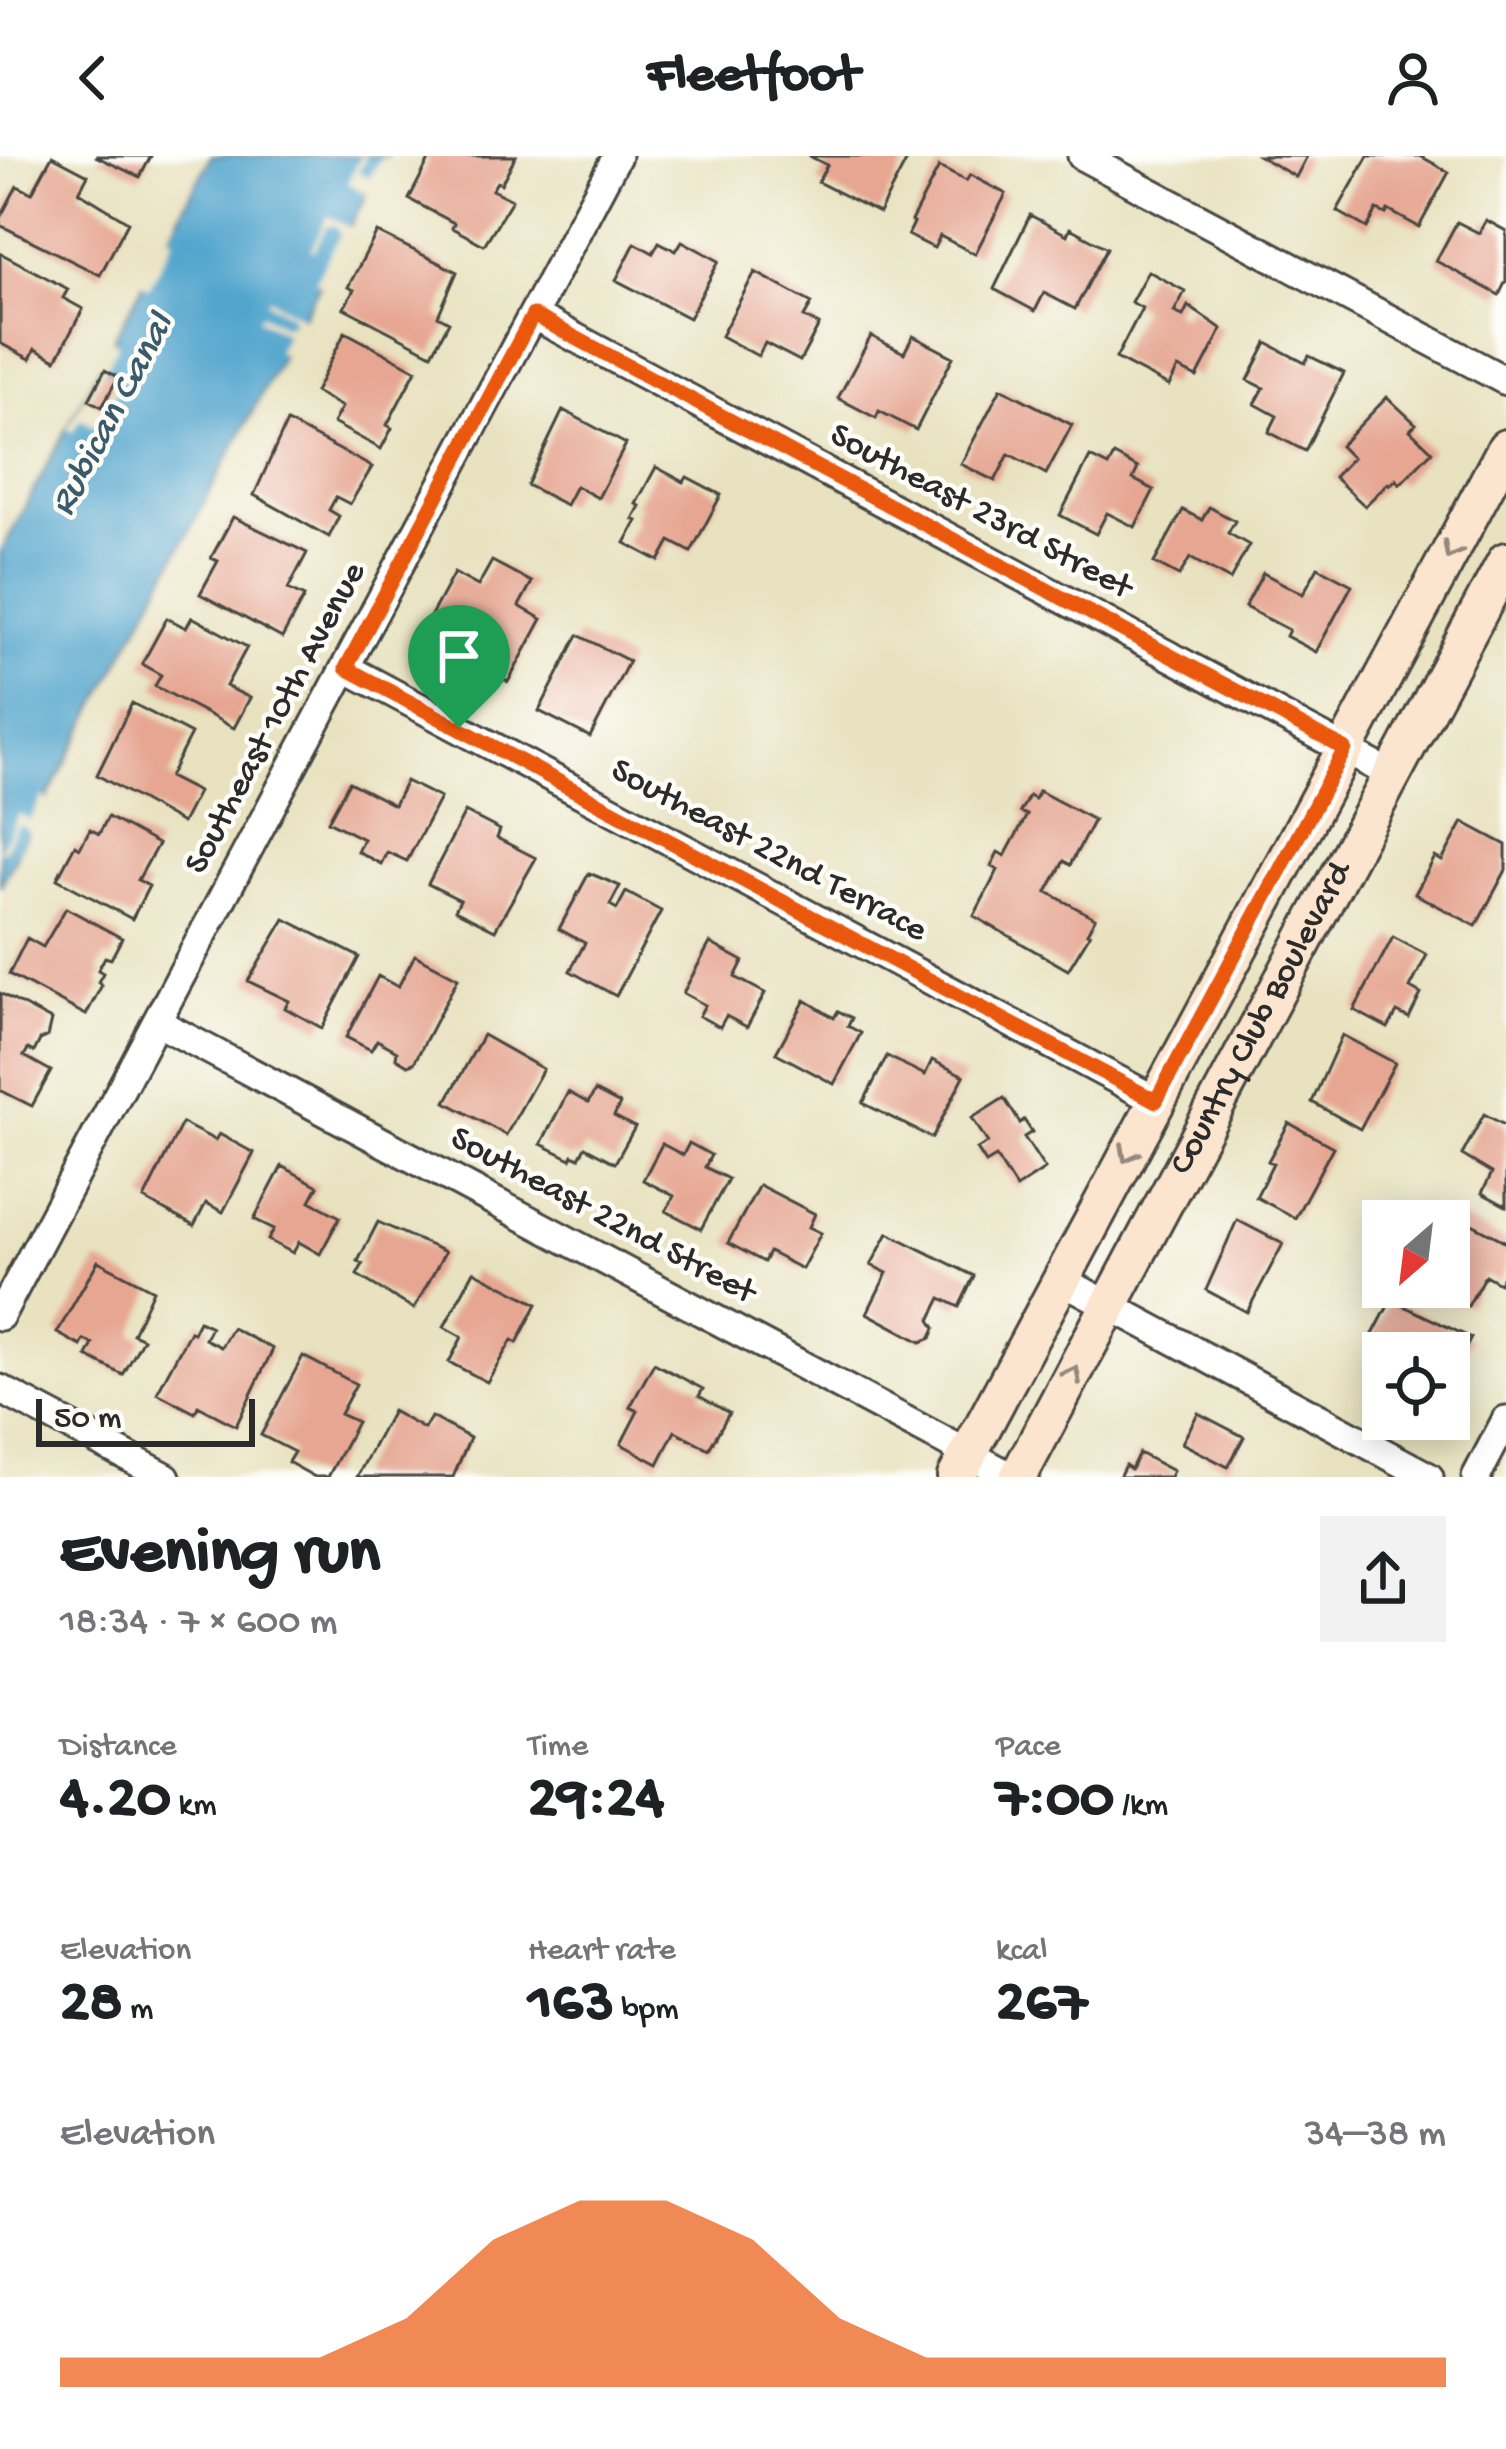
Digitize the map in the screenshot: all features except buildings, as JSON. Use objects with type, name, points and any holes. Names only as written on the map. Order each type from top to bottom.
[{"type":"main road","name":"Country Club Boulevard","points":[[962,1465],[1506,448]]},
{"type":"main road","name":"Country Club Boulevard","points":[[1015,1477],[1506,561]]},
{"type":"street","name":"Southeast 10th Avenue","points":[[0,1316],[617,156]]},
{"type":"street","points":[[1082,156],[1506,381]]},
{"type":"street","name":"Southeast 23rd Street","points":[[533,315],[1392,775]]},
{"type":"street","name":"Southeast 22nd Terrace","points":[[346,668],[1156,1101]]},
{"type":"street","name":"Southeast 22nd Street","points":[[157,1022],[962,1465],[1015,1477]]},
{"type":"street","points":[[1060,1279],[1429,1477]]},
{"type":"street","points":[[0,1389],[166,1477]]},
{"type":"street","points":[[1476,1477],[1506,1420]]},
{"type":"water","name":"Rubican Canal","points":[[211,156],[388,156],[0,887],[0,554]]},
{"type":"pier","points":[[361,156],[366,156],[358,172],[369,178],[381,158],[394,156],[370,203],[365,201],[367,194],[347,183]]},
{"type":"pier","points":[[361,208],[367,210],[327,287],[315,281],[340,235],[336,225],[326,227],[314,251],[311,249],[328,216],[351,227]]},
{"type":"pier","points":[[172,217],[177,219],[169,236],[174,239],[149,287],[138,281]]},
{"type":"pier","points":[[269,298],[304,318],[290,358],[277,352],[286,334],[258,319],[261,314],[284,326],[293,323],[289,314],[267,302]]},
{"type":"pier","points":[[107,338],[118,344],[90,400],[102,406],[119,374],[124,377],[96,428],[80,419],[73,432],[67,429],[100,367],[95,364]]},
{"type":"pier","points":[[42,797],[52,802],[20,854],[29,832],[21,825],[0,850],[19,814],[30,820]]},
{"type":"route","points":[[533,315],[1345,749],[1156,1101],[459,728],[346,668],[533,315]]}]
